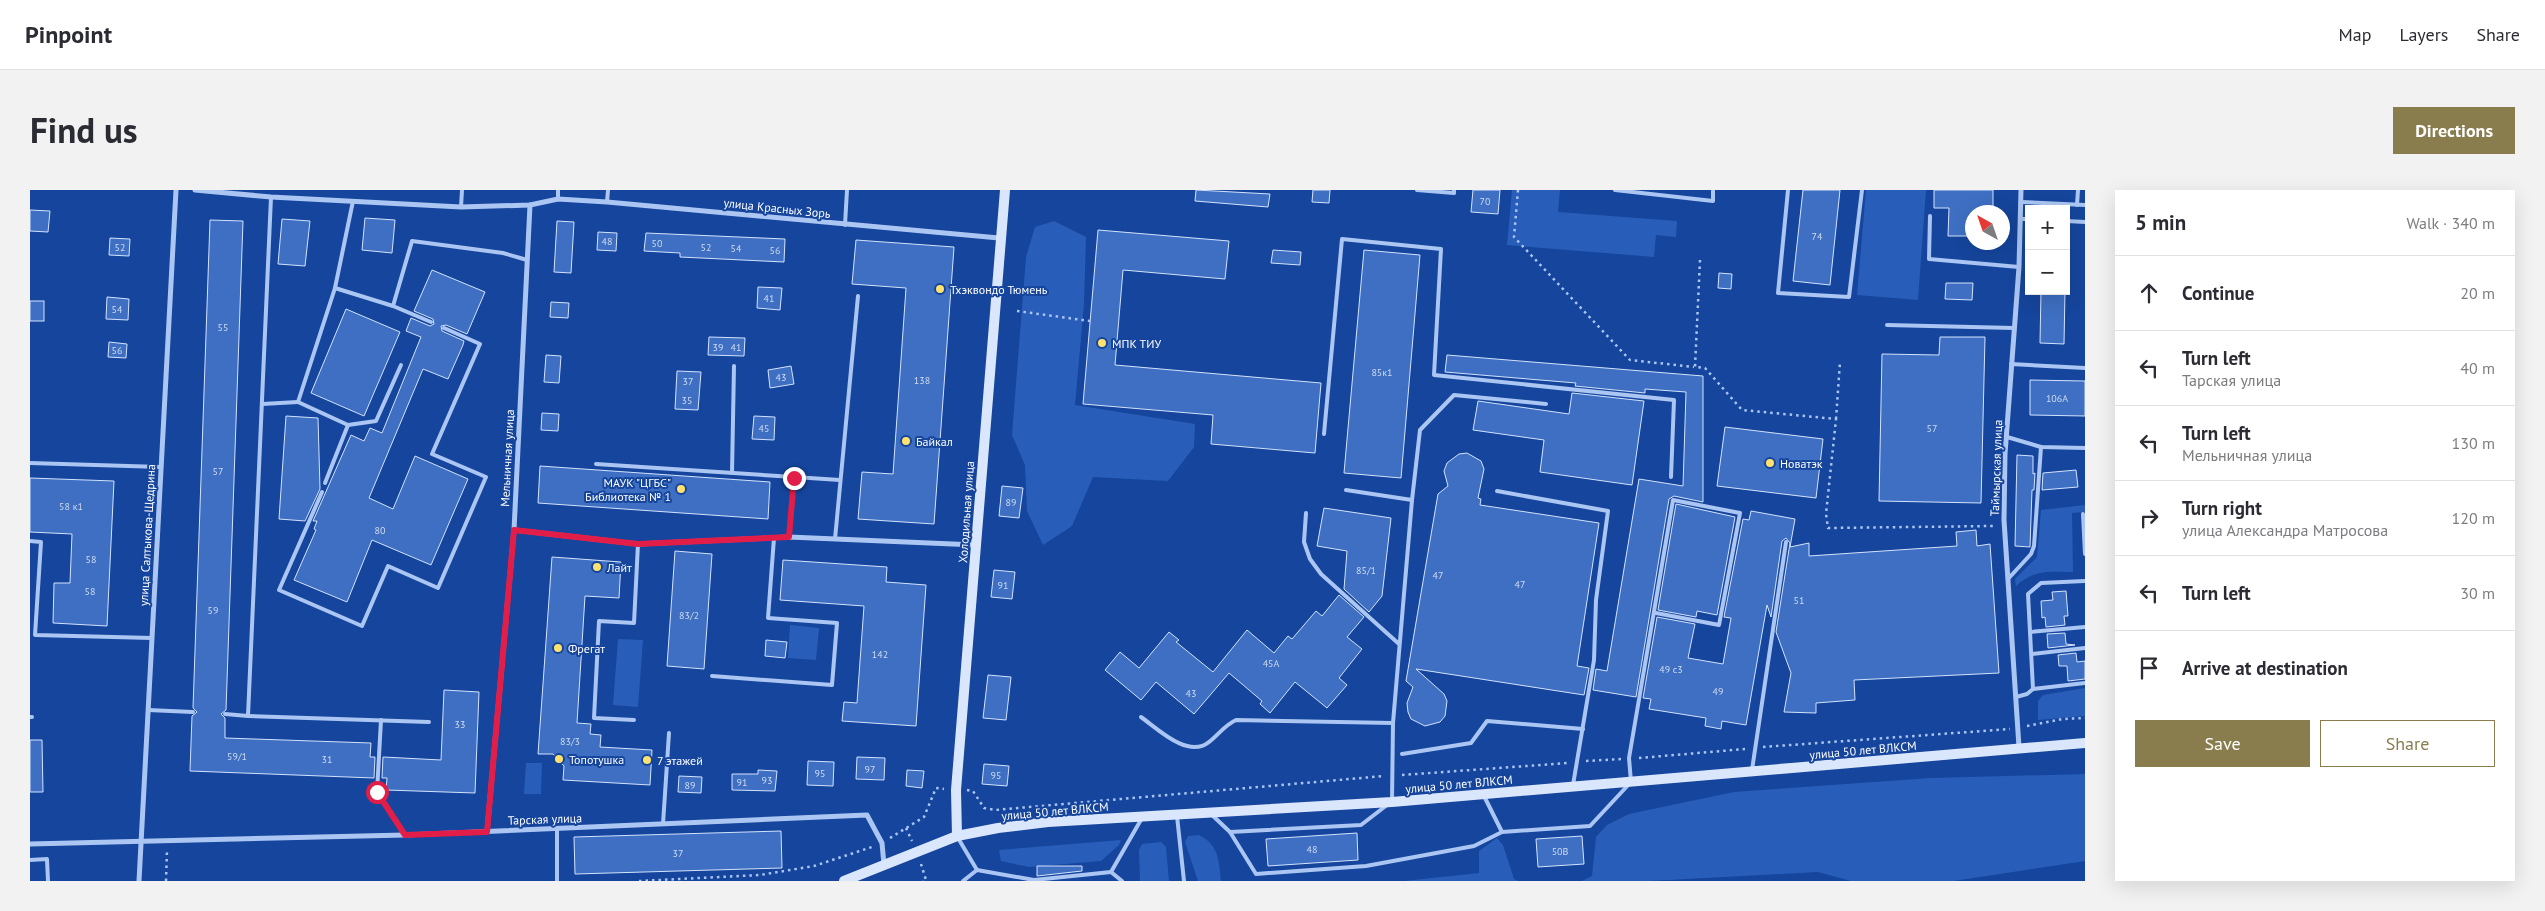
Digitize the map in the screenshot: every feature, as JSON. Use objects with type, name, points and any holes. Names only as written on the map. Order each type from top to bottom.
[{"type":"street","name":"улица Салтыкова-Щедрина","points":[[138,881],[176,190]]},
{"type":"street","name":"улица Красных Зорь","points":[[195,190],[271,197],[461,207],[530,205],[558,199],[844,225],[943,231],[999,238]]},
{"type":"street","name":"Холодильная улица","points":[[957,836],[956,790],[999,238],[1005,190]]},
{"type":"street","name":"Таймырская улица","points":[[2019,747],[2004,520],[2007,437],[2019,267],[2022,190]]},
{"type":"street","name":"Мельничная улица","points":[[487,832],[514,530],[530,205]]},
{"type":"street","points":[[514,530],[638,544],[789,537],[976,545]]},
{"type":"street","name":"улица 50 лет ВЛКСМ","points":[[844,881],[957,836],[998,828],[1048,822],[1392,802],[2019,747],[2085,743]]},
{"type":"street","name":"Тарская улица","points":[[30,844],[405,835],[867,815],[882,843],[884,865]]},
{"type":"lane","points":[[461,207],[462,190]]},
{"type":"lane","points":[[558,190],[558,199]]},
{"type":"lane","points":[[607,202],[608,190]]},
{"type":"lane","points":[[844,225],[847,190]]},
{"type":"lane","points":[[1417,190],[1454,194],[1454,190]]},
{"type":"lane","points":[[1615,190],[1713,201],[1714,190]]},
{"type":"lane","points":[[1788,190],[1778,293],[1850,297],[1862,190]]},
{"type":"lane","points":[[2077,205],[2078,190]]},
{"type":"lane","points":[[248,716],[271,197]]},
{"type":"lane","points":[[298,402],[335,288],[353,201]]},
{"type":"lane","points":[[2021,202],[2085,205]]},
{"type":"lane","points":[[1930,216],[1929,259],[2019,267]]},
{"type":"lane","points":[[2020,219],[2025,219]]},
{"type":"lane","points":[[2070,221],[2085,222]]},
{"type":"lane","points":[[1324,434],[1342,239],[1441,249],[1434,375],[1674,400],[1671,478]]},
{"type":"lane","points":[[393,306],[412,241],[503,254],[527,260]]},
{"type":"lane","points":[[335,288],[393,306],[431,322]]},
{"type":"lane","points":[[835,539],[858,296]]},
{"type":"lane","points":[[1887,325],[2014,328]]},
{"type":"lane","points":[[322,492],[279,590],[362,626],[388,566],[438,588],[486,477],[432,454],[480,344],[444,328]]},
{"type":"lane","points":[[2011,364],[2085,368]]},
{"type":"lane","points":[[262,404],[298,402],[348,425],[376,420],[401,365]]},
{"type":"lane","points":[[732,473],[734,366]]},
{"type":"lane","points":[[1230,832],[1361,825],[1392,802],[1393,723],[1412,500],[1420,430],[1454,395],[1546,404]]},
{"type":"lane","points":[[325,483],[348,425]]},
{"type":"lane","points":[[2007,437],[2041,447],[2085,448]]},
{"type":"lane","points":[[2008,579],[2031,554],[2034,546],[2041,447]]},
{"type":"lane","points":[[30,463],[160,467]]},
{"type":"lane","points":[[596,464],[840,480]]},
{"type":"lane","points":[[789,537],[794,478]]},
{"type":"lane","points":[[1346,490],[1412,500]]},
{"type":"lane","points":[[1498,491],[1608,511],[1596,600],[1594,660],[1572,787]]},
{"type":"lane","points":[[1208,812],[1230,832],[1256,874],[1366,866],[1474,846],[1502,832],[1590,826],[1632,782],[1629,758],[1656,613],[1673,500],[1740,513],[1719,625],[1656,613]]},
{"type":"lane","points":[[1306,513],[1304,542],[1310,559],[1321,574],[1399,644]]},
{"type":"lane","points":[[2083,514],[2085,554]]},
{"type":"lane","points":[[712,676],[832,685],[837,623],[768,618],[774,538]]},
{"type":"lane","points":[[30,541],[41,542],[32,635],[152,638]]},
{"type":"lane","points":[[1751,772],[1786,542]]},
{"type":"lane","points":[[634,720],[594,718],[599,621],[634,623],[638,544]]},
{"type":"lane","points":[[2033,689],[2028,594],[2041,583],[2085,581]]},
{"type":"lane","points":[[2030,632],[2085,627]]},
{"type":"lane","points":[[2032,654],[2085,648]]},
{"type":"lane","points":[[2016,697],[2027,694],[2033,689],[2085,683]]},
{"type":"lane","points":[[148,710],[192,712]]},
{"type":"lane","points":[[226,714],[429,722]]},
{"type":"lane","points":[[1141,717],[1182,745],[1195,747],[1207,744],[1226,724],[1236,720],[1393,723]]},
{"type":"lane","points":[[381,720],[377,792],[405,835]]},
{"type":"lane","points":[[1402,754],[1471,743],[1487,721],[1583,729]]},
{"type":"lane","points":[[663,824],[668,733]]},
{"type":"lane","points":[[1483,794],[1502,832]]},
{"type":"lane","points":[[1177,814],[1184,881]]},
{"type":"lane","points":[[1111,872],[1144,816]]},
{"type":"lane","points":[[556,881],[558,829]]},
{"type":"lane","points":[[957,836],[977,870]]},
{"type":"lane","points":[[30,860],[47,859],[48,881]]},
{"type":"lane","points":[[963,881],[977,870],[1034,880],[1111,872],[1122,881]]},
{"type":"path","points":[[1518,190],[1514,237],[1630,360],[1705,368],[1742,410],[1836,419]]},
{"type":"path","points":[[1695,367],[1700,260]]},
{"type":"path","points":[[1017,311],[1090,322]]},
{"type":"path","points":[[1840,362],[1826,514],[1828,528],[1993,526]]},
{"type":"path","points":[[639,881],[760,875],[814,866],[882,843],[924,817],[936,788],[973,790],[984,808],[995,810],[1392,776],[2018,728],[2063,719],[2085,718]]},
{"type":"path","points":[[166,881],[168,841]]},
{"type":"shaded area","points":[[1512,190],[1560,190],[1558,212],[1677,221],[1676,237],[1656,235],[1654,257],[1507,245]]},
{"type":"shaded area","points":[[1866,190],[1926,190],[1918,300],[1857,295]]},
{"type":"shaded area","points":[[1054,221],[1086,237],[1084,304],[1075,405],[1195,424],[1194,447],[1168,481],[1093,477],[1072,526],[1043,545],[1027,511],[1025,465],[1012,435],[1026,257],[1035,227]]},
{"type":"shaded area","points":[[2085,505],[2085,512],[2072,513],[2073,572],[2036,574],[2016,586],[2015,579],[2037,557],[2041,510]]},
{"type":"shaded area","points":[[790,625],[819,628],[816,660],[788,658]]},
{"type":"shaded area","points":[[618,639],[643,640],[638,707],[613,705]]},
{"type":"shaded area","points":[[2085,688],[2085,716],[2038,720],[2038,701],[2043,695]]},
{"type":"shaded area","points":[[526,763],[542,763],[541,794],[524,794]]},
{"type":"shaded area","points":[[2085,774],[2085,861],[1954,881],[1851,881],[1818,872],[1649,881],[1582,881],[1592,876],[1596,837],[1607,825],[1629,814],[1734,792],[1931,778]]},
{"type":"shaded area","points":[[1199,835],[1211,844],[1217,854],[1221,881],[1198,881],[1185,842],[1188,836]]},
{"type":"shaded area","points":[[1497,838],[1503,845],[1514,879],[1518,881],[1404,881],[1479,873],[1479,851]]},
{"type":"shaded area","points":[[1121,840],[1119,845],[1101,861],[1029,867],[1001,861],[999,850]]},
{"type":"shaded area","points":[[1161,842],[1166,847],[1169,881],[1140,881],[1139,850],[1142,844]]},
{"type":"building","points":[[1196,190],[1270,194],[1268,207],[1195,201]]},
{"type":"building","points":[[1313,190],[1330,190],[1329,203],[1312,202]]},
{"type":"building","points":[[1473,190],[1500,190],[1498,214],[1471,212]]},
{"type":"building","points":[[1803,190],[1840,190],[1830,285],[1793,281]]},
{"type":"building","points":[[1934,190],[1993,190],[1993,205],[1965,205],[1965,236],[1948,236],[1949,208],[1934,208]]},
{"type":"building","points":[[30,210],[50,211],[48,232],[30,231]]},
{"type":"building","points":[[365,218],[395,220],[392,253],[362,250]]},
{"type":"building","points":[[282,219],[310,221],[305,266],[278,264]]},
{"type":"building","points":[[210,220],[243,221],[226,710],[221,714],[225,718],[225,738],[371,743],[370,757],[375,757],[374,778],[190,771],[192,716],[197,712],[193,708]]},
{"type":"building","points":[[557,221],[574,222],[571,273],[554,272]]},
{"type":"building","name":"МПК ТИУ","points":[[1098,230],[1229,241],[1225,279],[1123,270],[1115,365],[1321,383],[1315,453],[1211,444],[1213,415],[1083,404]]},
{"type":"building","points":[[598,232],[617,233],[616,251],[597,250]]},
{"type":"building","points":[[646,233],[785,239],[784,262],[680,257],[680,253],[644,251]]},
{"type":"building","points":[[110,238],[130,239],[129,256],[109,255]]},
{"type":"building","points":[[856,240],[954,247],[934,524],[858,519],[862,472],[893,474],[906,288],[852,284]]},
{"type":"building","points":[[1273,250],[1301,252],[1300,265],[1271,263]]},
{"type":"building","points":[[1364,250],[1420,255],[1401,478],[1344,473]]},
{"type":"building","points":[[432,270],[485,292],[467,334],[446,325],[441,326],[442,331],[464,341],[463,345],[448,379],[423,369],[369,498],[393,509],[415,456],[468,479],[431,565],[372,540],[347,602],[294,580],[316,530],[314,529],[317,521],[313,521],[351,435],[364,441],[370,428],[382,433],[421,337],[406,331],[411,318],[430,326],[434,324],[433,319],[414,311]]},
{"type":"building","points":[[1719,273],[1732,274],[1731,289],[1718,288]]},
{"type":"building","points":[[1946,283],[1973,283],[1972,300],[1945,299]]},
{"type":"building","points":[[758,287],[782,288],[780,310],[757,308]]},
{"type":"building","points":[[2041,295],[2065,295],[2064,344],[2040,343]]},
{"type":"building","points":[[107,297],[129,299],[128,320],[106,319]]},
{"type":"building","points":[[30,301],[44,301],[44,321],[30,321]]},
{"type":"building","points":[[551,302],[569,303],[568,318],[550,317]]},
{"type":"building","points":[[346,309],[400,332],[364,416],[311,393]]},
{"type":"building","points":[[709,337],[745,338],[744,356],[708,355]]},
{"type":"building","points":[[1940,337],[1985,337],[1981,503],[1879,501],[1882,354],[1939,355]]},
{"type":"building","points":[[109,342],[127,344],[126,358],[108,357]]},
{"type":"building","points":[[546,355],[561,356],[559,383],[544,382]]},
{"type":"building","points":[[1447,355],[1703,376],[1703,502],[1674,496],[1669,499],[1636,697],[1593,690],[1596,669],[1607,671],[1639,479],[1683,486],[1686,392],[1645,389],[1645,393],[1575,386],[1576,383],[1445,372]]},
{"type":"building","points":[[791,366],[794,384],[770,388],[768,370]]},
{"type":"building","points":[[677,371],[701,372],[698,410],[675,409]]},
{"type":"building","points":[[2030,380],[2085,381],[2085,416],[2030,415]]},
{"type":"building","points":[[1572,393],[1644,401],[1632,485],[1540,472],[1544,440],[1473,430],[1478,401],[1569,414]]},
{"type":"building","points":[[542,413],[559,414],[558,431],[541,430]]},
{"type":"building","points":[[286,416],[318,418],[320,489],[305,521],[279,519]]},
{"type":"building","points":[[754,416],[775,417],[774,440],[752,439]]},
{"type":"building","name":"Новатэк","points":[[1725,427],[1823,439],[1816,498],[1717,486]]},
{"type":"building","points":[[1467,453],[1481,461],[1484,469],[1478,498],[1481,499],[1480,505],[1599,523],[1577,666],[1589,668],[1584,695],[1416,669],[1444,694],[1447,701],[1445,716],[1440,722],[1425,726],[1411,719],[1408,712],[1407,703],[1413,687],[1406,681],[1438,494],[1448,486],[1444,471],[1447,463],[1459,454]]},
{"type":"building","points":[[2017,455],[2033,456],[2033,474],[2035,473],[2034,490],[2032,490],[2030,547],[2015,546]]},
{"type":"building","points":[[540,466],[770,482],[768,519],[538,503]]},
{"type":"building","points":[[2076,470],[2078,487],[2042,490],[2043,473]]},
{"type":"building","points":[[30,478],[114,481],[107,626],[53,623],[54,583],[70,583],[72,534],[30,532]]},
{"type":"building","points":[[1002,486],[1023,488],[1019,518],[999,516]]},
{"type":"building","points":[[1676,504],[1735,517],[1717,615],[1697,611],[1696,617],[1658,610]]},
{"type":"building","points":[[1324,508],[1391,518],[1382,596],[1369,612],[1344,589],[1347,551],[1317,546]]},
{"type":"building","points":[[1751,511],[1795,519],[1790,547],[1809,543],[1809,556],[1957,546],[1956,532],[1976,530],[1977,546],[1990,544],[1999,673],[1854,680],[1855,700],[1816,703],[1816,713],[1784,712],[1791,673],[1776,632],[1790,543],[1786,538],[1782,541],[1771,617],[1767,605],[1746,725],[1722,721],[1721,729],[1705,726],[1706,718],[1649,709],[1651,699],[1643,698],[1657,617],[1695,624],[1688,658],[1723,664],[1731,618],[1724,617],[1743,519],[1749,520]]},
{"type":"building","points":[[675,551],[712,554],[704,669],[667,666]]},
{"type":"building","points":[[552,557],[621,562],[619,598],[585,596],[577,723],[591,724],[590,734],[601,735],[600,747],[652,750],[650,785],[563,780],[564,766],[553,754],[538,754]]},
{"type":"building","points":[[783,560],[887,567],[886,582],[926,585],[916,726],[842,721],[844,702],[857,703],[864,606],[780,600]]},
{"type":"building","points":[[994,570],[1015,572],[1012,599],[991,597]]},
{"type":"building","points":[[2066,591],[2068,616],[2064,616],[2065,625],[2046,627],[2045,617],[2042,618],[2041,601],[2053,600],[2052,592]]},
{"type":"building","points":[[1339,595],[1364,617],[1347,637],[1362,649],[1339,678],[1347,685],[1327,708],[1295,682],[1270,713],[1260,704],[1262,701],[1229,673],[1194,714],[1156,682],[1141,700],[1105,670],[1120,652],[1139,668],[1169,632],[1179,640],[1176,642],[1213,672],[1247,630],[1274,653],[1288,636],[1292,639],[1316,611],[1322,616]]},
{"type":"building","points":[[2065,633],[2066,644],[2075,645],[2048,648],[2047,634]]},
{"type":"building","points":[[766,640],[787,642],[785,658],[765,656]]},
{"type":"building","points":[[2076,653],[2077,662],[2085,661],[2085,679],[2068,681],[2067,666],[2059,666],[2058,655]]},
{"type":"building","points":[[988,675],[1011,677],[1006,720],[983,718]]},
{"type":"building","points":[[444,690],[479,692],[475,793],[386,790],[387,778],[382,778],[383,757],[441,760]]},
{"type":"building","points":[[30,740],[42,740],[43,792],[30,792]]},
{"type":"building","points":[[857,757],[885,758],[884,780],[856,779]]},
{"type":"building","points":[[808,761],[834,762],[833,786],[807,785]]},
{"type":"building","points":[[984,764],[1009,766],[1007,786],[982,784]]},
{"type":"building","points":[[758,770],[777,771],[775,791],[732,790],[732,774],[758,774]]},
{"type":"building","points":[[907,770],[924,771],[922,788],[906,786]]},
{"type":"building","points":[[679,776],[702,777],[701,793],[678,792]]},
{"type":"building","points":[[781,831],[782,868],[575,874],[574,837]]},
{"type":"building","points":[[1357,833],[1358,860],[1268,866],[1266,839]]},
{"type":"building","points":[[1582,836],[1584,864],[1538,867],[1536,839]]},
{"type":"building","points":[[1037,866],[1082,866],[1082,871],[1037,876]]},
{"type":"place","name":"Тхэквондо Тюмень","points":[[940,289]]},
{"type":"place","name":"МПК ТИУ","points":[[1102,343]]},
{"type":"place","name":"Байкал","points":[[906,441]]},
{"type":"place","name":"Новатэк","points":[[1770,463]]},
{"type":"place","name":"МАУК \"ЦГБС\" Библиотека № 1","points":[[681,489]]},
{"type":"place","name":"Лайт","points":[[597,567]]},
{"type":"place","name":"Фрегат","points":[[558,648]]},
{"type":"place","name":"Топотушка","points":[[559,759]]},
{"type":"place","name":"7 этажей","points":[[647,760]]},
{"type":"route","points":[[377,792],[405,835],[487,832],[514,530],[638,544],[789,537],[794,478]]}]
